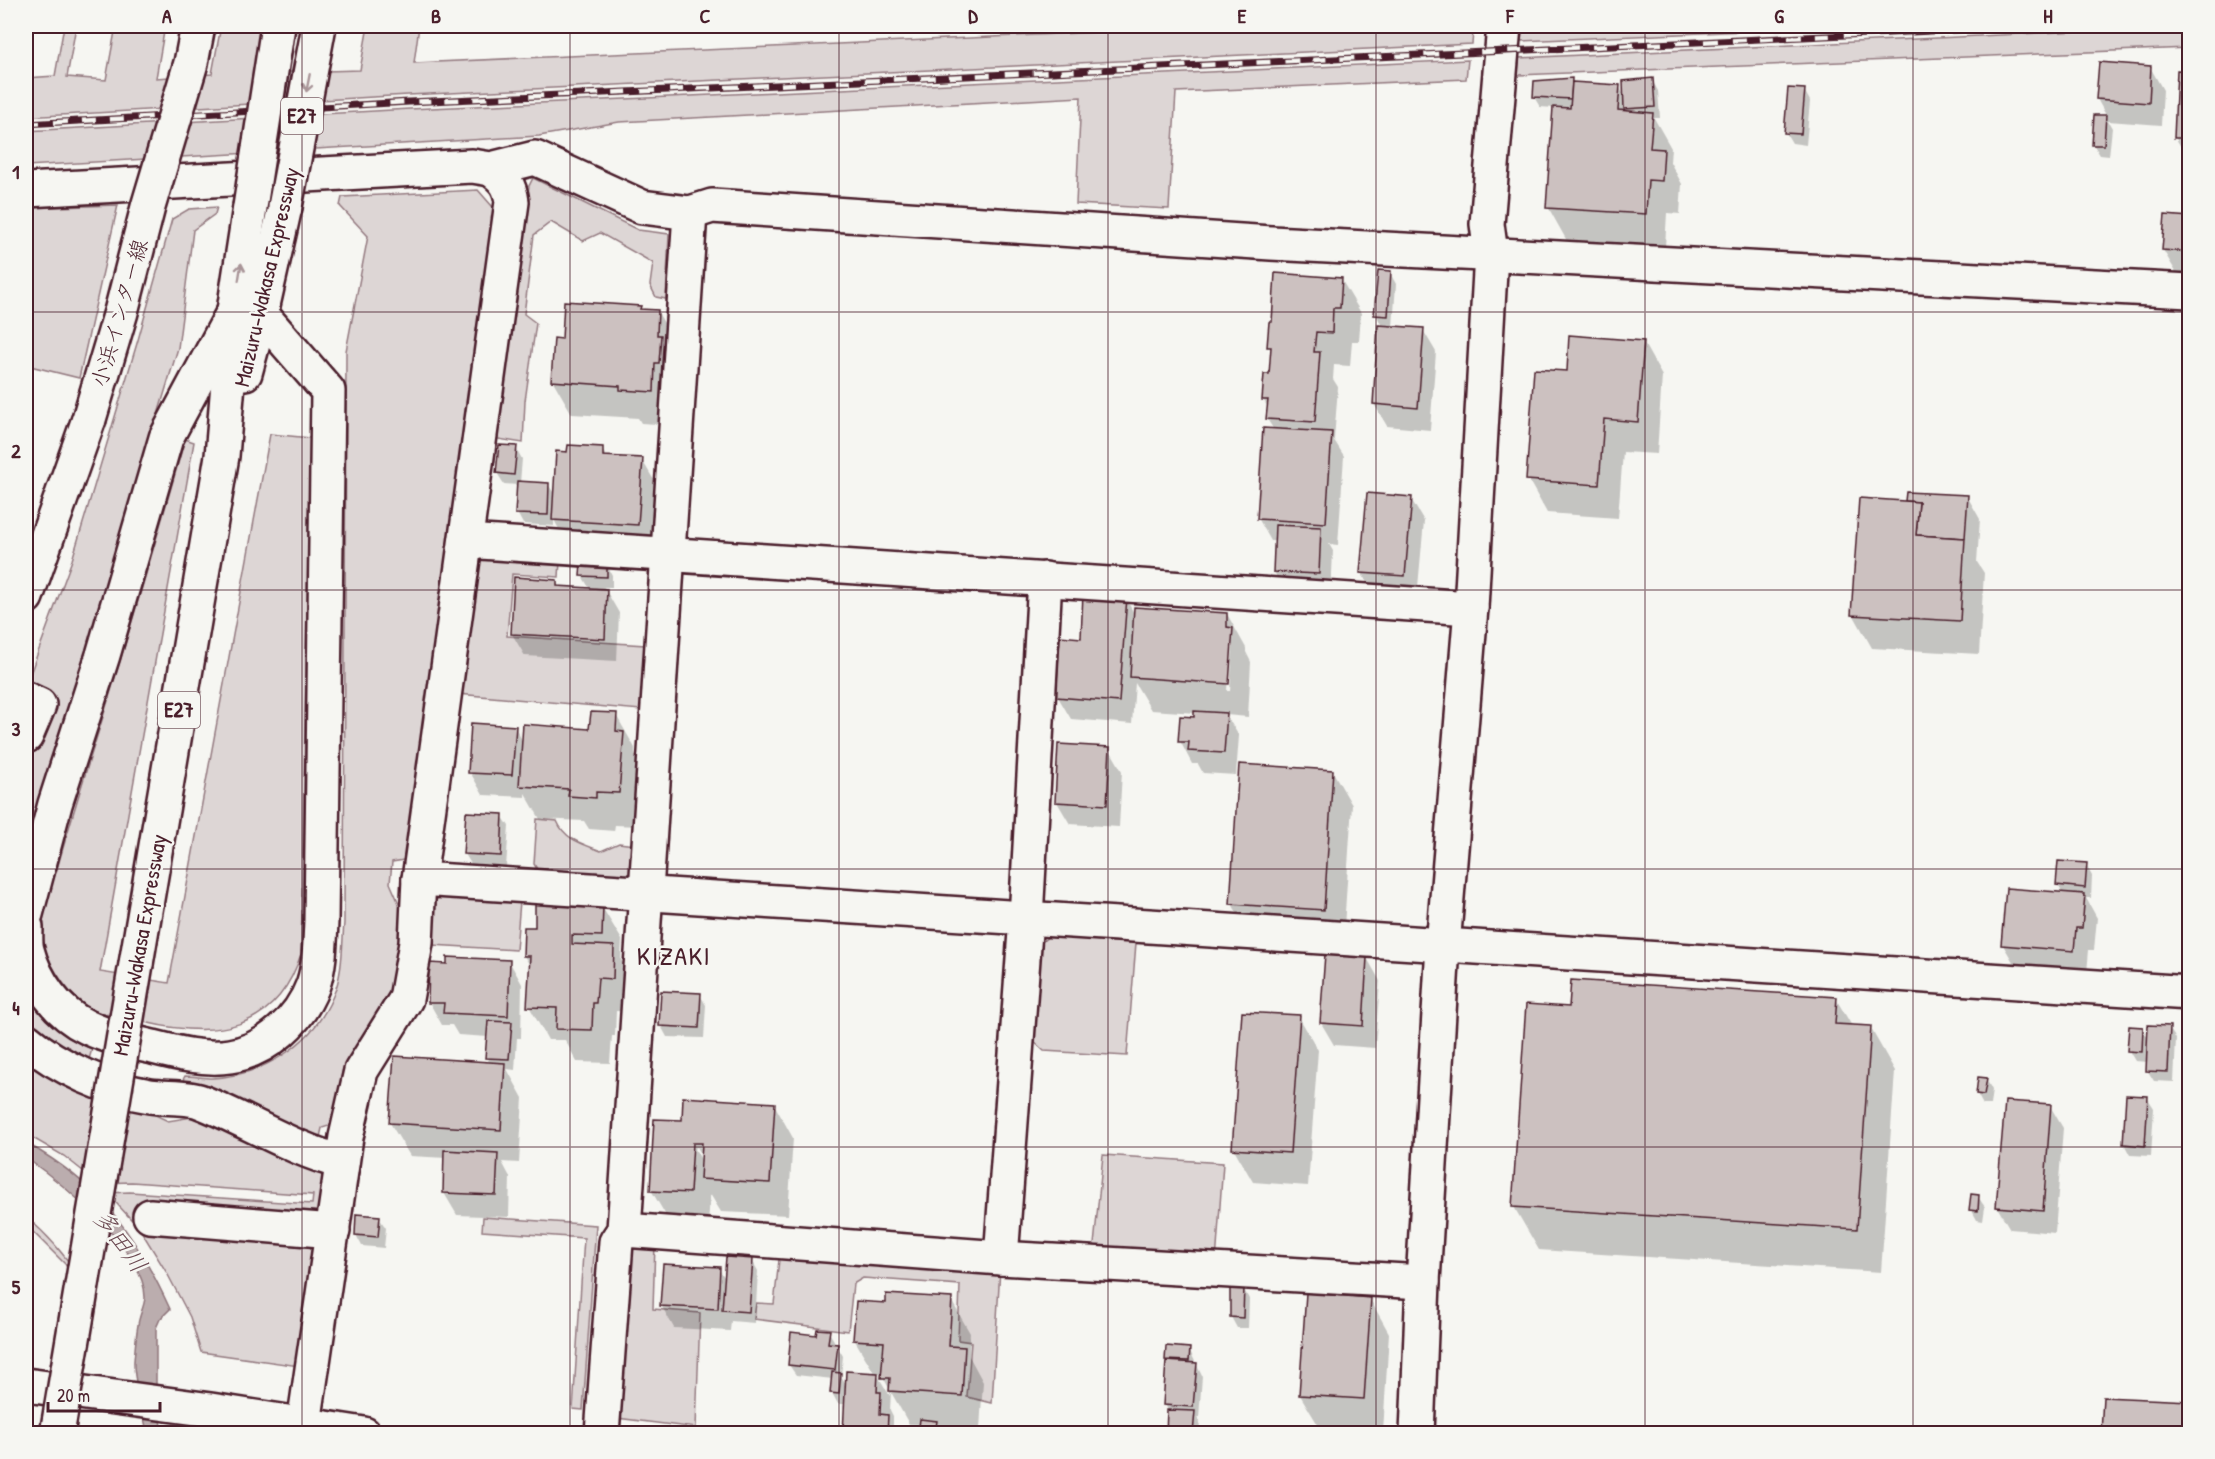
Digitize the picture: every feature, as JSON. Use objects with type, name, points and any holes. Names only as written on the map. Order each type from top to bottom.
[{"type":"main road","name":"小浜インター線","points":[[26,597],[89,419],[122,312],[148,207],[191,63],[198,26]]},
{"type":"main road","name":"Maizuru-Wakasa Expressway","points":[[57,1434],[248,312],[250,207],[278,26]]},
{"type":"main road","name":"Maizuru-Wakasa Expressway","points":[[248,312],[285,207],[319,26]]},
{"type":"main road","points":[[1417,1434],[1423,1282],[1443,946],[1471,608],[1491,254],[1487,224],[1504,26]]},
{"type":"main road","points":[[26,190],[472,166],[491,169],[535,158],[642,207],[690,213],[712,206],[1271,243],[2190,291]]},
{"type":"main road","points":[[304,1424],[342,1162],[361,1071],[406,999],[416,943],[419,879],[512,202],[511,189],[503,178],[491,169]]},
{"type":"main road","points":[[602,1434],[616,1242],[624,1230],[690,213]]},
{"type":"main road","points":[[26,915],[55,804],[103,655],[166,438],[248,312],[328,391],[321,921],[320,956],[313,985],[299,1012],[278,1035],[254,1049],[230,1056],[198,1056],[166,1051],[113,1037],[86,1027],[62,1010],[39,982],[26,949],[26,927]]},
{"type":"main road","points":[[466,541],[1471,608]]},
{"type":"main road","points":[[1001,1258],[1026,918],[1045,579]]},
{"type":"main road","points":[[26,699],[39,705],[26,736]]},
{"type":"main road","points":[[419,879],[2190,993]]},
{"type":"main road","points":[[26,1040],[55,1061],[94,1079],[134,1093],[168,1099],[196,1100],[313,1155],[342,1162]]},
{"type":"main road","points":[[150,1216],[333,1231]]},
{"type":"main road","points":[[624,1230],[1001,1258],[1423,1282]]},
{"type":"main road","points":[[26,1385],[212,1410],[364,1434]]},
{"type":"shaded area","points":[[64,26],[76,26],[67,77],[106,80],[116,26],[165,26],[156,78],[212,74],[221,26],[264,26],[257,73],[360,70],[368,26],[419,26],[414,63],[1238,26],[1467,26],[1468,30],[1473,32],[1472,44],[408,95],[26,117],[26,78],[55,76]]},
{"type":"shaded area","points":[[1523,26],[1858,26],[1521,41]]},
{"type":"shaded area","points":[[2189,26],[2189,48],[1518,75],[1519,58]]},
{"type":"shaded area","points":[[1468,60],[1466,79],[1176,92],[1169,209],[1076,204],[1081,97],[619,122],[539,136],[26,166],[26,131],[410,109]]},
{"type":"shaded area","points":[[533,178],[638,230],[669,234],[666,299],[656,297],[650,285],[653,263],[600,233],[583,241],[551,222],[534,235],[524,314],[536,323],[525,401],[523,443],[492,438],[529,186]]},
{"type":"shaded area","points":[[478,190],[499,214],[410,859],[392,862],[390,883],[401,908],[403,957],[394,996],[343,1068],[332,1125],[322,1128],[320,1137],[311,1139],[179,1087],[185,1076],[212,1078],[231,1076],[267,1064],[284,1054],[313,1029],[324,1013],[336,988],[340,970],[344,923],[346,351],[368,236],[340,206],[342,197]]},
{"type":"shaded area","points":[[118,205],[79,378],[30,366],[26,379],[26,208]]},
{"type":"shaded area","points":[[217,207],[215,214],[193,230],[178,348],[87,650],[26,838],[26,764],[53,699],[26,685],[72,560],[172,219],[189,209]]},
{"type":"shaded area","points":[[270,434],[310,438],[301,954],[290,980],[276,1000],[259,1014],[240,1024],[218,1029],[195,1030],[103,1014],[91,1009],[76,998],[62,981],[51,962],[43,938],[43,917],[47,899],[185,439],[194,442],[100,972],[169,983]]},
{"type":"shaded area","points":[[482,555],[560,561],[559,577],[512,574],[507,636],[645,645],[641,710],[458,694],[476,559]]},
{"type":"shaded area","points":[[537,819],[557,821],[570,837],[601,851],[619,843],[634,845],[632,876],[537,869],[534,864]]},
{"type":"shaded area","points":[[443,896],[520,901],[516,950],[432,945],[435,900]]},
{"type":"shaded area","points":[[1048,937],[1136,943],[1127,1056],[1044,1051],[1030,1038],[1037,946]]},
{"type":"shaded area","points":[[26,995],[54,1027],[70,1039],[92,1049],[87,1066],[26,1025]]},
{"type":"shaded area","points":[[26,1054],[168,1121],[198,1116],[325,1174],[299,1366],[201,1352],[190,1317],[167,1273],[140,1229],[107,1193],[130,1192],[312,1204],[313,1195],[132,1182],[98,1183],[64,1156],[26,1134]]},
{"type":"shaded area","points":[[1103,1155],[1223,1163],[1216,1262],[1093,1255]]},
{"type":"shaded area","points":[[26,1217],[66,1258],[96,1307],[91,1310],[65,1264],[26,1225]]},
{"type":"shaded area","points":[[483,1217],[596,1225],[583,1410],[573,1409],[584,1238],[482,1231]]},
{"type":"shaded area","points":[[655,1243],[653,1309],[700,1313],[696,1428],[617,1418],[626,1248]]},
{"type":"shaded area","points":[[780,1251],[1000,1268],[992,1403],[967,1397],[971,1342],[958,1340],[960,1285],[863,1278],[853,1284],[848,1331],[754,1319],[756,1303],[774,1304]]},
{"type":"water","name":"多田川","points":[[26,1143],[75,1176],[113,1213],[143,1257],[170,1309],[160,1319],[156,1328],[156,1393],[162,1433],[147,1433],[135,1378],[136,1338],[145,1298],[142,1280],[132,1260],[99,1220],[60,1184],[26,1158]]},
{"type":"building","points":[[2099,62],[2151,66],[2149,103],[2096,99]]},
{"type":"building","points":[[2177,70],[2190,71],[2190,138],[2174,138]]},
{"type":"building","points":[[1572,78],[1571,99],[1533,97],[1534,81]]},
{"type":"building","points":[[1653,78],[1655,107],[1624,109],[1623,81]]},
{"type":"building","points":[[1572,82],[1620,85],[1618,110],[1653,113],[1650,148],[1664,149],[1662,181],[1648,180],[1646,214],[1546,208],[1553,107],[1570,108]]},
{"type":"building","points":[[1788,88],[1805,89],[1801,134],[1784,133]]},
{"type":"building","points":[[2094,115],[2106,115],[2104,145],[2092,145]]},
{"type":"building","points":[[2165,215],[2190,217],[2190,252],[2162,250]]},
{"type":"building","points":[[1378,270],[1391,271],[1388,316],[1374,315]]},
{"type":"building","points":[[1275,273],[1342,278],[1340,308],[1333,308],[1332,333],[1316,332],[1314,352],[1320,352],[1315,422],[1266,419],[1268,400],[1262,400],[1264,374],[1269,374],[1271,347],[1267,347],[1269,322],[1272,322]]},
{"type":"building","points":[[564,301],[641,306],[640,309],[658,310],[657,335],[661,335],[659,363],[655,363],[654,392],[620,390],[620,386],[551,381],[554,338],[562,339]]},
{"type":"building","points":[[1378,325],[1424,328],[1418,408],[1373,404]]},
{"type":"building","points":[[1569,335],[1644,341],[1638,422],[1604,419],[1599,485],[1526,480],[1534,369],[1567,371]]},
{"type":"building","points":[[1263,428],[1332,432],[1326,523],[1257,519]]},
{"type":"building","points":[[499,445],[517,446],[514,475],[496,473]]},
{"type":"building","points":[[568,445],[603,447],[603,456],[643,458],[638,525],[552,520],[556,451],[567,452]]},
{"type":"building","points":[[517,481],[549,483],[548,515],[515,514]]},
{"type":"building","points":[[1906,492],[1968,495],[1965,538],[1916,535],[1919,502],[1905,501]]},
{"type":"building","points":[[1367,493],[1412,497],[1405,576],[1360,573]]},
{"type":"building","points":[[1859,498],[1919,502],[1916,535],[1965,538],[1960,621],[1851,615]]},
{"type":"building","points":[[1275,525],[1321,527],[1319,574],[1273,572]]},
{"type":"building","points":[[581,562],[607,563],[607,577],[580,576]]},
{"type":"building","points":[[514,577],[557,580],[557,586],[607,589],[605,639],[511,634]]},
{"type":"building","points":[[1083,594],[1127,597],[1119,702],[1056,697],[1060,636],[1081,638]]},
{"type":"building","points":[[1134,607],[1227,613],[1227,627],[1233,628],[1229,684],[1130,677]]},
{"type":"building","points":[[1194,711],[1227,713],[1224,753],[1188,751],[1189,742],[1178,742],[1180,716],[1194,717]]},
{"type":"building","points":[[591,712],[617,713],[616,731],[624,732],[619,793],[596,792],[596,798],[568,796],[569,789],[519,786],[523,724],[589,729]]},
{"type":"building","points":[[471,723],[516,726],[512,775],[468,773]]},
{"type":"building","points":[[1058,744],[1110,747],[1107,805],[1055,802]]},
{"type":"building","points":[[1239,764],[1333,770],[1324,910],[1230,904]]},
{"type":"building","points":[[466,812],[503,814],[501,856],[463,854]]},
{"type":"building","points":[[2058,861],[2087,863],[2085,888],[2056,885]]},
{"type":"building","points":[[2006,888],[2085,894],[2082,928],[2076,928],[2074,951],[2001,945]]},
{"type":"building","points":[[535,903],[603,906],[602,936],[572,935],[572,944],[614,946],[613,979],[598,978],[596,1003],[593,1003],[592,1030],[556,1029],[557,1008],[527,1007],[530,956],[523,956],[524,927],[535,927]]},
{"type":"building","points":[[1325,954],[1367,957],[1363,1026],[1320,1023]]},
{"type":"building","points":[[447,957],[510,960],[508,1016],[443,1013],[444,1003],[428,1003],[429,963],[447,964]]},
{"type":"building","points":[[1571,980],[1837,997],[1835,1024],[1871,1026],[1857,1229],[1512,1207],[1526,1004],[1569,1007]]},
{"type":"building","points":[[661,991],[701,993],[699,1028],[659,1026]]},
{"type":"building","points":[[1242,1012],[1300,1015],[1290,1153],[1232,1149]]},
{"type":"building","points":[[488,1021],[512,1022],[509,1059],[485,1058]]},
{"type":"building","points":[[2148,1025],[2170,1026],[2168,1072],[2146,1071]]},
{"type":"building","points":[[2129,1026],[2143,1027],[2142,1052],[2127,1051]]},
{"type":"building","points":[[394,1056],[505,1063],[501,1130],[389,1123]]},
{"type":"building","points":[[1978,1077],[1987,1078],[1984,1095],[1976,1094]]},
{"type":"building","points":[[2126,1095],[2148,1096],[2145,1146],[2123,1144]]},
{"type":"building","points":[[683,1097],[775,1103],[770,1183],[700,1179],[702,1143],[693,1143],[690,1193],[650,1191],[654,1119],[682,1120]]},
{"type":"building","points":[[2005,1101],[2051,1104],[2043,1211],[1996,1207]]},
{"type":"building","points":[[444,1150],[498,1153],[496,1195],[443,1193]]},
{"type":"building","points":[[1971,1194],[1979,1195],[1978,1211],[1969,1210]]},
{"type":"building","points":[[356,1214],[380,1216],[378,1237],[355,1235]]},
{"type":"building","points":[[726,1257],[753,1259],[749,1312],[722,1310]]},
{"type":"building","points":[[663,1264],[720,1267],[718,1309],[660,1306]]},
{"type":"building","points":[[1230,1286],[1244,1286],[1243,1318],[1230,1317]]},
{"type":"building","points":[[1306,1293],[1371,1298],[1364,1399],[1299,1395]]},
{"type":"building","points":[[886,1294],[952,1298],[949,1346],[965,1347],[962,1396],[889,1391],[890,1378],[881,1378],[884,1342],[853,1340],[856,1301],[886,1303]]},
{"type":"building","points":[[817,1329],[830,1330],[828,1343],[838,1344],[835,1370],[788,1365],[791,1332],[816,1335]]},
{"type":"building","points":[[1166,1346],[1190,1348],[1189,1361],[1165,1360]]},
{"type":"building","points":[[1166,1361],[1197,1363],[1193,1407],[1163,1405]]},
{"type":"building","points":[[846,1371],[878,1373],[877,1392],[881,1392],[880,1414],[888,1415],[887,1434],[843,1434]]},
{"type":"building","points":[[832,1372],[841,1373],[839,1394],[830,1393]]},
{"type":"building","points":[[2103,1397],[2190,1401],[2190,1434],[2101,1434]]},
{"type":"building","points":[[1167,1410],[1195,1411],[1193,1434],[1166,1434]]},
{"type":"building","points":[[920,1419],[937,1421],[936,1427],[953,1429],[952,1434],[909,1434],[910,1427],[919,1427]]},
{"type":"railway","points":[[26,124],[409,102],[2042,26]]},
{"type":"district","name":"KIZAKI","points":[[674,956]]}]
